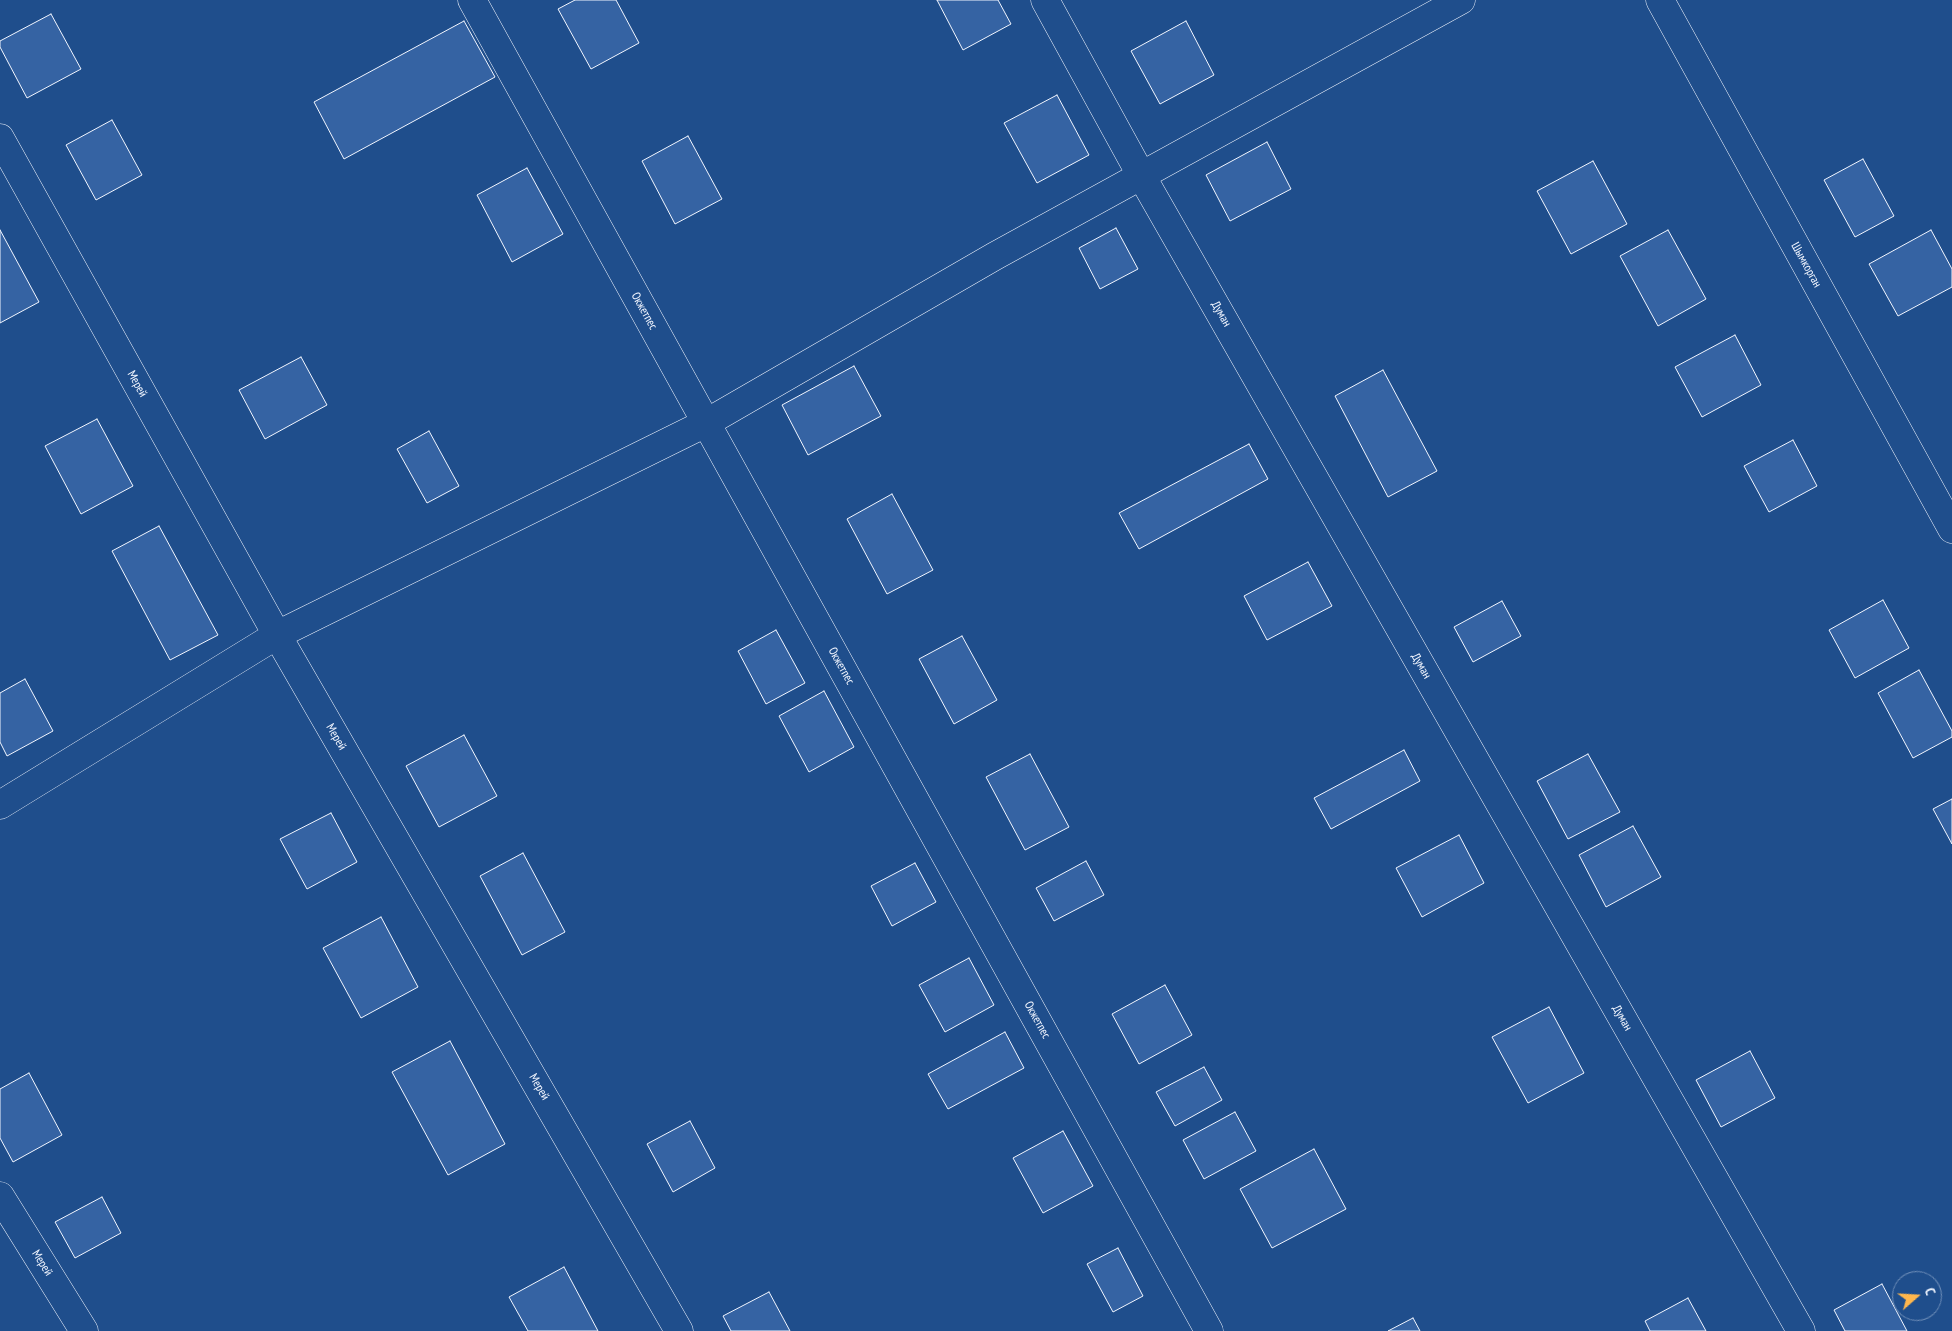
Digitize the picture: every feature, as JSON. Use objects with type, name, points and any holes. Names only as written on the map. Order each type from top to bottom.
[{"type":"street","name":"Окжетпес","points":[[472,0],[1209,1331]]},
{"type":"street","name":"Думан","points":[[1045,0],[1141,176],[1801,1331]]},
{"type":"street","points":[[0,805],[278,635],[706,423],[995,256],[1461,0]]},
{"type":"street","name":"Шымкорган","points":[[1660,0],[1952,529]]},
{"type":"street","name":"Мерей","points":[[0,138],[278,635],[680,1331]]},
{"type":"street","name":"Мерей","points":[[0,1196],[84,1331]]},
{"type":"building","points":[[575,0],[616,0],[639,43],[591,69],[558,9]]},
{"type":"building","points":[[937,0],[998,0],[1011,24],[963,50]]},
{"type":"building","points":[[51,14],[81,69],[27,98],[0,47],[0,41]]},
{"type":"building","points":[[464,21],[495,77],[344,159],[314,102]]},
{"type":"building","points":[[1186,21],[1214,75],[1160,104],[1131,51]]},
{"type":"building","points":[[1057,95],[1089,155],[1037,183],[1004,123]]},
{"type":"building","points":[[112,120],[142,175],[96,200],[66,145]]},
{"type":"building","points":[[688,136],[722,199],[675,224],[642,161]]},
{"type":"building","points":[[1267,142],[1291,189],[1230,221],[1206,175]]},
{"type":"building","points":[[1863,159],[1894,216],[1855,237],[1824,180]]},
{"type":"building","points":[[1593,161],[1627,224],[1571,254],[1537,191]]},
{"type":"building","points":[[527,168],[563,234],[512,262],[477,195]]},
{"type":"building","points":[[1116,228],[1138,269],[1100,289],[1079,248]]},
{"type":"building","points":[[0,230],[39,302],[0,323]]},
{"type":"building","points":[[1668,230],[1706,299],[1658,326],[1620,256]]},
{"type":"building","points":[[1931,230],[1952,269],[1952,287],[1898,316],[1869,264]]},
{"type":"building","points":[[1735,335],[1761,385],[1702,417],[1675,367]]},
{"type":"building","points":[[301,357],[327,405],[265,439],[239,390]]},
{"type":"building","points":[[854,366],[881,416],[808,455],[782,405]]},
{"type":"building","points":[[1383,370],[1437,471],[1388,497],[1335,396]]},
{"type":"building","points":[[97,419],[133,486],[81,514],[45,446]]},
{"type":"building","points":[[429,431],[459,486],[427,503],[397,449]]},
{"type":"building","points":[[1793,440],[1817,486],[1769,512],[1744,466]]},
{"type":"building","points":[[1249,444],[1268,479],[1139,549],[1119,513]]},
{"type":"building","points":[[892,494],[933,570],[887,594],[847,519]]},
{"type":"building","points":[[159,526],[218,635],[170,660],[112,551]]},
{"type":"building","points":[[1308,562],[1332,606],[1267,640],[1244,596]]},
{"type":"building","points":[[1883,600],[1909,648],[1855,678],[1829,630]]},
{"type":"building","points":[[1502,601],[1521,636],[1473,662],[1454,627]]},
{"type":"building","points":[[776,630],[805,683],[766,704],[738,651]]},
{"type":"building","points":[[962,636],[997,700],[954,724],[919,659]]},
{"type":"building","points":[[1919,670],[1952,731],[1952,737],[1913,758],[1878,693]]},
{"type":"building","points":[[25,679],[53,731],[7,756],[0,742],[0,693]]},
{"type":"building","points":[[824,691],[854,747],[809,772],[779,716]]},
{"type":"building","points":[[464,735],[497,796],[439,827],[406,766]]},
{"type":"building","points":[[1404,750],[1420,781],[1331,829],[1314,798]]},
{"type":"building","points":[[1030,754],[1069,827],[1025,850],[986,777]]},
{"type":"building","points":[[1588,754],[1620,812],[1568,839],[1537,781]]},
{"type":"building","points":[[1952,799],[1952,844],[1933,809]]},
{"type":"building","points":[[331,813],[357,862],[307,889],[280,839]]},
{"type":"building","points":[[1633,826],[1661,877],[1606,907],[1579,855]]},
{"type":"building","points":[[1459,835],[1484,883],[1422,917],[1396,868]]},
{"type":"building","points":[[523,853],[565,932],[522,955],[480,876]]},
{"type":"building","points":[[1086,861],[1104,895],[1054,921],[1036,888]]},
{"type":"building","points":[[915,863],[936,902],[892,926],[871,886]]},
{"type":"building","points":[[381,917],[418,987],[361,1018],[323,948]]},
{"type":"building","points":[[969,958],[994,1005],[945,1032],[919,985]]},
{"type":"building","points":[[1165,985],[1192,1035],[1139,1064],[1112,1014]]},
{"type":"building","points":[[1549,1007],[1584,1073],[1528,1103],[1492,1037]]},
{"type":"building","points":[[1005,1032],[1024,1068],[948,1109],[928,1074]]},
{"type":"building","points":[[450,1041],[505,1144],[448,1175],[392,1072]]},
{"type":"building","points":[[1750,1051],[1775,1098],[1721,1127],[1696,1080]]},
{"type":"building","points":[[1204,1067],[1222,1100],[1175,1126],[1156,1092]]},
{"type":"building","points":[[29,1073],[62,1135],[13,1162],[0,1138],[0,1089]]},
{"type":"building","points":[[1235,1112],[1256,1151],[1204,1179],[1183,1140]]},
{"type":"building","points":[[690,1121],[715,1168],[673,1192],[647,1144]]},
{"type":"building","points":[[1063,1131],[1093,1186],[1043,1213],[1013,1158]]},
{"type":"building","points":[[1314,1149],[1346,1209],[1272,1248],[1240,1189]]},
{"type":"building","points":[[102,1197],[121,1233],[75,1258],[55,1222]]},
{"type":"building","points":[[1118,1248],[1143,1296],[1113,1312],[1087,1264]]},
{"type":"building","points":[[564,1267],[598,1331],[528,1331],[509,1297]]},
{"type":"building","points":[[1882,1284],[1892,1303],[1892,1321],[1902,1321],[1907,1331],[1845,1331],[1834,1310]]},
{"type":"building","points":[[769,1292],[790,1331],[731,1331],[723,1316]]},
{"type":"building","points":[[1688,1298],[1706,1331],[1650,1331],[1645,1321]]},
{"type":"building","points":[[1413,1318],[1420,1331],[1388,1331]]}]
